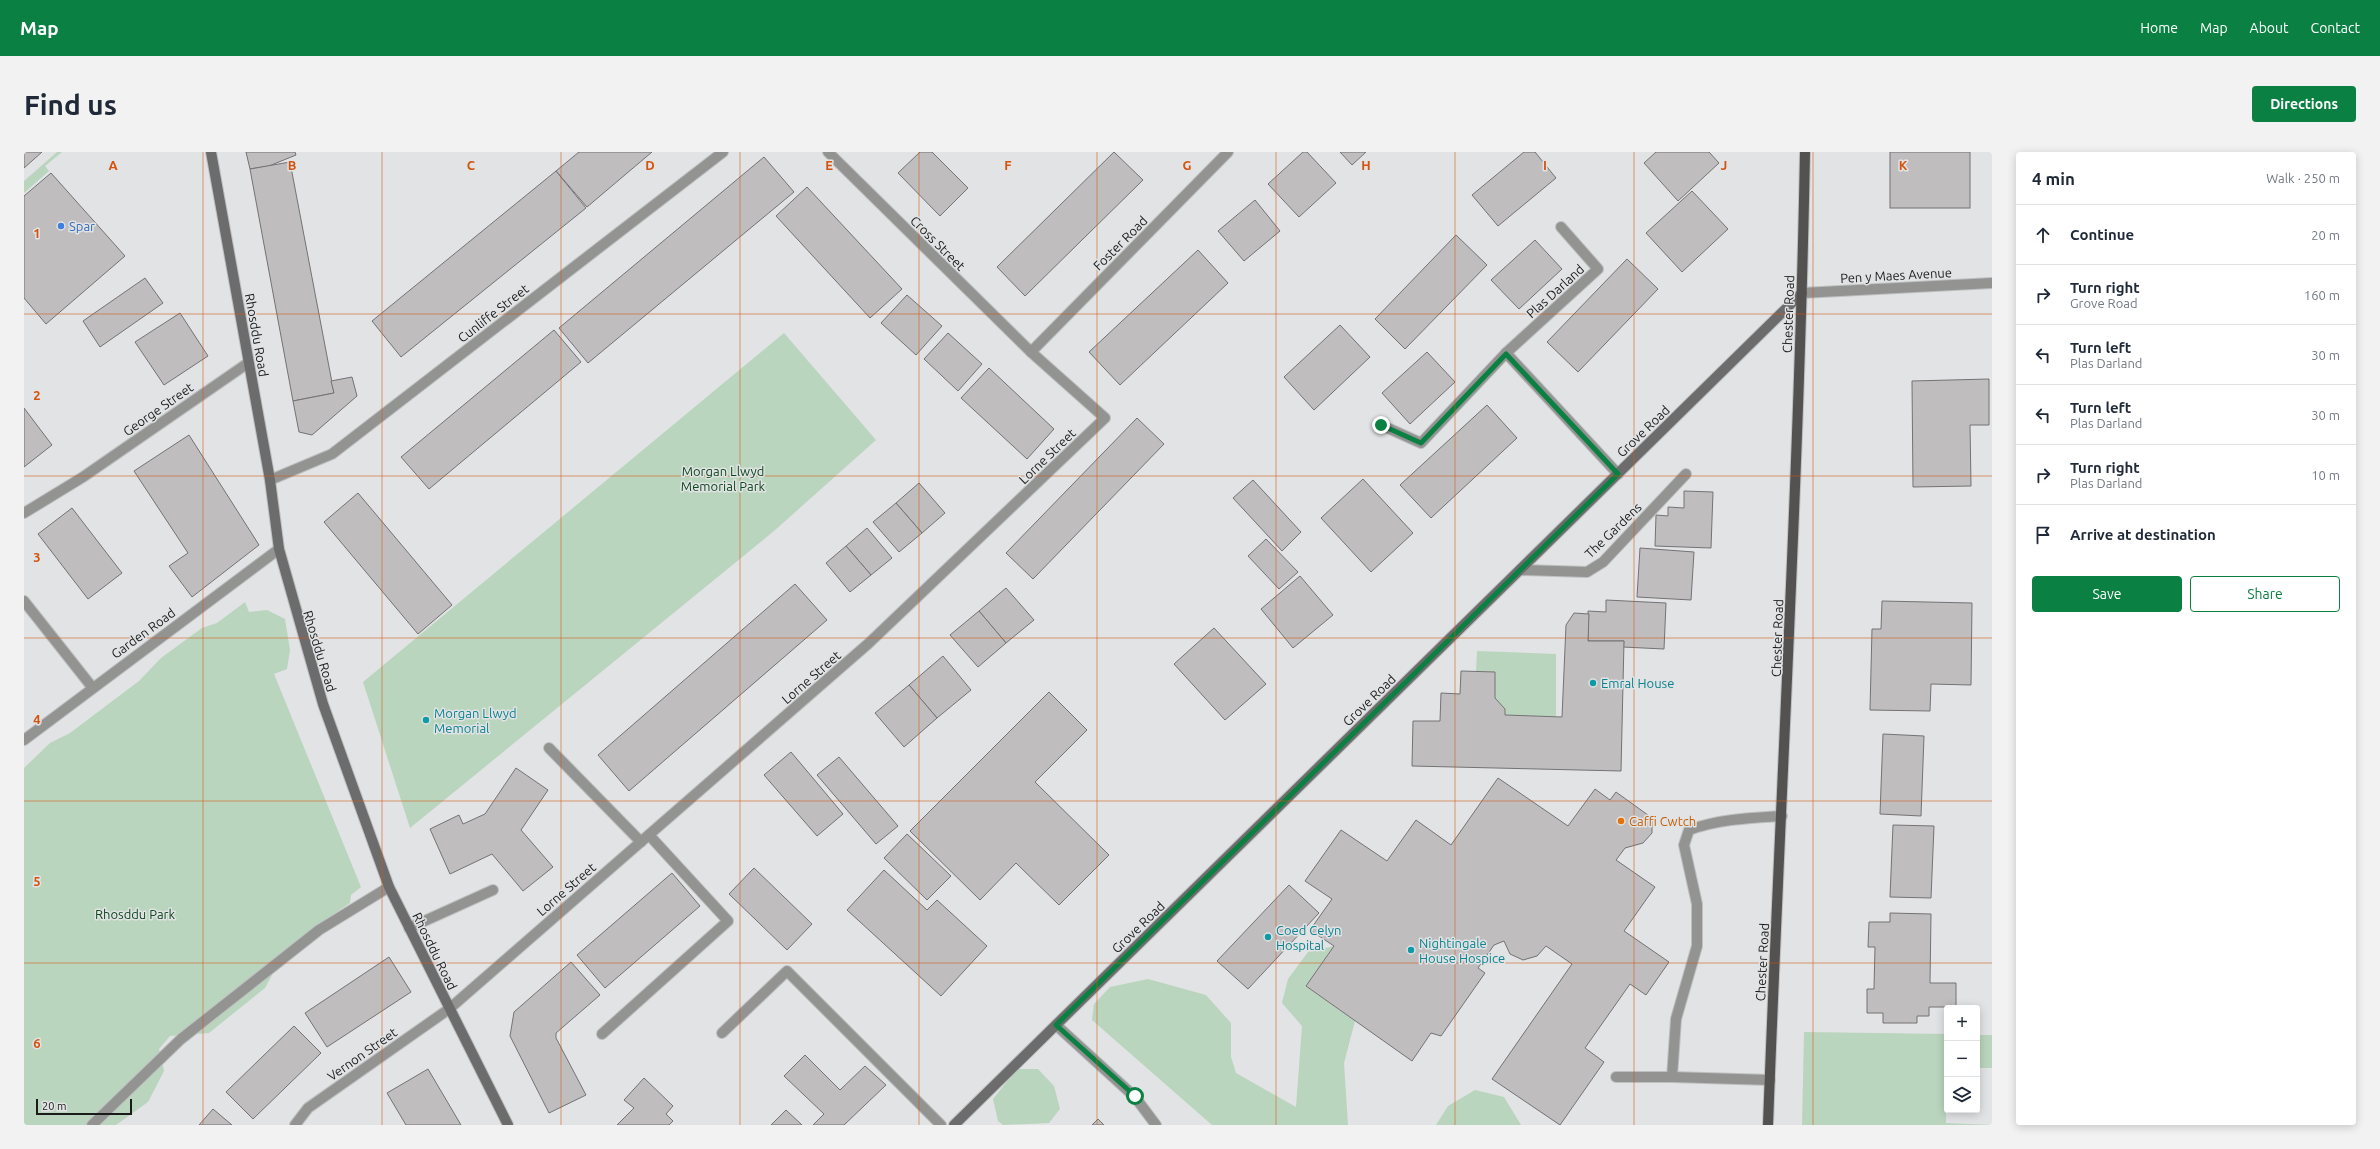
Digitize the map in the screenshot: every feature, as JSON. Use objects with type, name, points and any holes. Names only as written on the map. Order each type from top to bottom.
[{"type":"main road","name":"Chester Road","points":[[1768,1125],[1782,816],[1802,293],[1805,152]]},
{"type":"street","name":"Rhosddu Road","points":[[210,152],[270,480],[279,549],[323,704],[389,887],[504,1123]]},
{"type":"street","name":"Cunliffe Street","points":[[270,480],[332,454],[723,152]]},
{"type":"street","name":"Cross Street","points":[[828,152],[1031,352]]},
{"type":"street","name":"Foster Road","points":[[1031,352],[1228,152]]},
{"type":"street","name":"Plas Darland","points":[[1381,425],[1421,443],[1506,354],[1598,269],[1560,227]]},
{"type":"street","name":"Pen y Maes Avenue","points":[[1802,293],[1992,283]]},
{"type":"street","name":"Grove Road","points":[[954,1125],[1802,293]]},
{"type":"street","name":"Lorne Street","points":[[449,1009],[869,643],[1105,418],[1031,352]]},
{"type":"street","points":[[1506,354],[1618,474]]},
{"type":"street","name":"George Street","points":[[24,513],[83,477],[248,363]]},
{"type":"street","name":"The Gardens","points":[[1520,570],[1587,572],[1603,562],[1686,474]]},
{"type":"street","name":"Garden Road","points":[[24,740],[92,687],[279,549]]},
{"type":"street","points":[[24,601],[92,687]]},
{"type":"street","points":[[549,748],[640,842]]},
{"type":"street","points":[[1672,1077],[1676,1019],[1697,946],[1697,904],[1684,845],[1689,830],[1707,823],[1737,818],[1782,816]]},
{"type":"street","points":[[602,1034],[728,922],[649,834]]},
{"type":"street","points":[[92,1125],[187,1034],[319,930],[389,887]]},
{"type":"street","points":[[409,928],[493,890]]},
{"type":"street","points":[[722,1033],[787,971],[941,1125]]},
{"type":"street","name":"Vernon Street","points":[[295,1125],[308,1108],[449,1009]]},
{"type":"street","points":[[1056,1025],[1135,1096],[1156,1125]]},
{"type":"street","points":[[1616,1077],[1770,1080]]},
{"type":"green space","points":[[57,152],[62,152],[45,166],[49,171],[24,193],[24,181]]},
{"type":"green space","name":"Morgan Llwyd Memorial Park","points":[[784,333],[876,440],[774,531],[410,828],[363,682]]},
{"type":"green space","name":"Rhosddu Park","points":[[245,602],[249,612],[267,610],[285,619],[290,650],[287,669],[274,674],[361,887],[351,895],[350,903],[305,934],[285,951],[265,988],[209,1033],[170,1036],[159,1049],[164,1071],[148,1102],[116,1125],[24,1125],[24,768],[50,743],[70,733],[139,681],[161,658],[202,628],[217,623]]},
{"type":"green space","points":[[1477,651],[1556,654],[1556,717],[1505,715],[1495,698],[1495,672],[1476,672]]},
{"type":"green space","points":[[1334,946],[1306,986],[1355,1021],[1344,1063],[1348,1125],[1212,1125],[1092,1020],[1094,1004],[1110,987],[1148,979],[1206,995],[1231,1023],[1231,1057],[1236,1073],[1296,1107],[1302,1026],[1282,1003],[1288,979],[1308,952]]},
{"type":"green space","points":[[1804,1032],[1944,1034],[1944,1113],[1946,1113],[1946,1123],[1992,1125],[1802,1125]]},
{"type":"green space","points":[[1980,1035],[1992,1035],[1992,1068],[1980,1068]]},
{"type":"green space","points":[[1017,1069],[1038,1069],[1054,1086],[1060,1109],[1049,1123],[1003,1125],[998,1121],[993,1099]]},
{"type":"green space","points":[[1475,1090],[1504,1097],[1521,1125],[1436,1125],[1448,1106]]},
{"type":"building","points":[[24,152],[42,152],[24,168]]},
{"type":"building","points":[[246,152],[295,152],[296,155],[269,166],[250,169]]},
{"type":"building","points":[[579,152],[652,152],[587,207],[556,171]]},
{"type":"building","points":[[920,152],[932,152],[968,188],[940,216],[898,173]]},
{"type":"building","points":[[1114,152],[1143,180],[1025,296],[997,267]]},
{"type":"building","points":[[1303,152],[1307,152],[1336,183],[1299,217],[1268,184]]},
{"type":"building","points":[[1340,152],[1366,152],[1352,165]]},
{"type":"building","points":[[1524,152],[1535,152],[1556,178],[1498,226],[1472,195]]},
{"type":"building","points":[[1656,152],[1709,152],[1719,163],[1678,201],[1644,163]]},
{"type":"building","points":[[1890,152],[1970,152],[1970,208],[1890,208]]},
{"type":"building","points":[[764,157],[794,192],[588,363],[559,328]]},
{"type":"building","points":[[290,162],[334,393],[293,401],[250,169]]},
{"type":"building","points":[[556,171],[586,208],[401,357],[372,321]]},
{"type":"building","name":"Spar","points":[[51,173],[125,256],[46,324],[24,298],[24,196]]},
{"type":"building","points":[[807,187],[902,289],[870,318],[776,216]]},
{"type":"building","points":[[1692,191],[1728,229],[1682,272],[1646,233]]},
{"type":"building","points":[[1255,200],[1280,231],[1244,261],[1218,231]]},
{"type":"building","points":[[1456,235],[1487,265],[1405,349],[1375,319]]},
{"type":"building","points":[[1535,240],[1562,269],[1519,309],[1491,280]]},
{"type":"building","points":[[1198,250],[1228,283],[1120,385],[1089,352]]},
{"type":"building","points":[[1627,259],[1658,289],[1578,372],[1547,342]]},
{"type":"building","points":[[145,278],[163,303],[100,347],[83,321]]},
{"type":"building","points":[[907,295],[942,326],[916,355],[881,323]]},
{"type":"building","points":[[180,313],[208,356],[164,385],[135,342]]},
{"type":"building","points":[[1340,325],[1370,357],[1314,410],[1284,377]]},
{"type":"building","points":[[554,330],[581,362],[429,489],[401,457]]},
{"type":"building","points":[[948,333],[982,364],[958,391],[924,359]]},
{"type":"building","points":[[1427,352],[1455,382],[1410,424],[1382,393]]},
{"type":"building","points":[[989,368],[1054,429],[1027,459],[961,398]]},
{"type":"building","points":[[352,377],[357,396],[312,435],[299,432],[293,401],[334,393],[331,381]]},
{"type":"building","points":[[1989,379],[1989,425],[1970,425],[1971,486],[1913,487],[1912,381]]},
{"type":"building","points":[[1487,405],[1517,438],[1431,518],[1400,485]]},
{"type":"building","points":[[24,408],[52,445],[24,467]]},
{"type":"building","points":[[1137,418],[1164,444],[1033,579],[1006,553]]},
{"type":"building","points":[[189,435],[259,545],[192,597],[169,566],[188,553],[134,471]]},
{"type":"building","points":[[1363,479],[1413,533],[1371,572],[1321,518]]},
{"type":"building","points":[[1253,480],[1301,532],[1282,551],[1233,498]]},
{"type":"building","points":[[919,483],[945,513],[922,533],[896,503]]},
{"type":"building","points":[[1684,491],[1713,492],[1711,548],[1655,546],[1656,515],[1668,516],[1668,507],[1684,508]]},
{"type":"building","points":[[358,493],[452,605],[418,634],[324,522]]},
{"type":"building","points":[[896,503],[922,533],[899,552],[873,522]]},
{"type":"building","points":[[72,508],[122,573],[88,599],[38,534]]},
{"type":"building","points":[[867,528],[892,558],[871,575],[846,546]]},
{"type":"building","points":[[1266,539],[1298,572],[1279,589],[1248,556]]},
{"type":"building","points":[[846,546],[871,575],[850,592],[826,563]]},
{"type":"building","points":[[1640,548],[1694,552],[1691,600],[1637,597]]},
{"type":"building","points":[[1300,576],[1333,615],[1293,648],[1261,609]]},
{"type":"building","points":[[795,584],[827,620],[629,791],[598,755]]},
{"type":"building","points":[[1006,588],[1034,620],[1006,643],[979,611]]},
{"type":"building","points":[[1606,600],[1666,603],[1664,649],[1623,647],[1624,641],[1588,641],[1588,611],[1606,612]]},
{"type":"building","points":[[1882,601],[1972,603],[1971,685],[1931,684],[1930,711],[1870,710],[1872,629],[1881,629]]},
{"type":"building","points":[[979,611],[1006,643],[978,667],[950,635]]},
{"type":"building","name":"Emral House","points":[[1574,613],[1589,614],[1588,641],[1624,641],[1621,771],[1412,766],[1413,721],[1440,721],[1441,693],[1460,694],[1461,671],[1495,672],[1495,698],[1505,709],[1505,715],[1562,717],[1566,625]]},
{"type":"building","points":[[1214,628],[1266,684],[1225,720],[1174,664]]},
{"type":"building","points":[[943,656],[971,690],[937,718],[909,685]]},
{"type":"building","points":[[909,685],[937,718],[904,747],[875,713]]},
{"type":"building","points":[[1049,692],[1087,730],[1035,782],[1109,855],[1059,905],[1016,863],[980,900],[910,831]]},
{"type":"building","points":[[1883,734],[1924,736],[1921,816],[1880,814]]},
{"type":"building","points":[[791,752],[843,814],[817,836],[764,775]]},
{"type":"building","points":[[839,757],[898,826],[876,844],[817,775]]},
{"type":"building","points":[[516,768],[548,790],[521,830],[553,867],[523,891],[492,854],[450,874],[430,829],[459,815],[463,824],[485,814]]},
{"type":"building","name":"Nightingale House Hospice","points":[[1498,778],[1568,826],[1595,789],[1610,800],[1616,792],[1652,818],[1652,833],[1643,843],[1625,848],[1616,860],[1655,887],[1624,931],[1669,962],[1646,995],[1630,984],[1585,1048],[1604,1062],[1560,1125],[1492,1079],[1572,964],[1546,946],[1537,956],[1523,960],[1510,954],[1504,941],[1494,945],[1478,968],[1485,973],[1441,1036],[1431,1033],[1412,1061],[1306,986],[1334,946],[1310,930],[1332,899],[1305,881],[1341,830],[1387,861],[1416,820],[1451,845]]},
{"type":"building","points":[[1893,825],[1934,826],[1931,898],[1890,897]]},
{"type":"building","points":[[907,834],[951,876],[927,900],[884,858]]},
{"type":"building","points":[[754,868],[812,924],[787,950],[729,894]]},
{"type":"building","points":[[884,870],[927,910],[937,900],[987,946],[941,996],[847,910]]},
{"type":"building","points":[[672,873],[700,906],[605,988],[577,955]]},
{"type":"building","name":"Coed Celyn Hospital","points":[[1289,885],[1319,913],[1248,989],[1217,961]]},
{"type":"building","points":[[1890,913],[1931,914],[1930,983],[1956,983],[1956,1005],[1929,1007],[1929,1016],[1917,1016],[1917,1023],[1883,1023],[1883,1013],[1867,1013],[1867,989],[1874,989],[1875,947],[1868,947],[1869,922],[1890,922]]},
{"type":"building","points":[[389,957],[411,992],[327,1047],[305,1013]]},
{"type":"building","points":[[571,962],[600,995],[556,1033],[556,1038],[586,1095],[549,1113],[510,1036],[514,1012]]},
{"type":"building","points":[[294,1026],[321,1053],[253,1119],[226,1092]]},
{"type":"building","points":[[805,1055],[840,1090],[865,1066],[886,1085],[844,1125],[813,1125],[824,1114],[784,1076]]},
{"type":"building","points":[[428,1069],[461,1125],[406,1125],[387,1093]]},
{"type":"building","points":[[644,1078],[673,1106],[666,1114],[673,1121],[669,1125],[617,1125],[634,1108],[624,1100]]},
{"type":"building","points":[[213,1109],[232,1125],[199,1125]]},
{"type":"building","points":[[786,1110],[802,1125],[771,1125]]},
{"type":"building","points":[[1098,1119],[1104,1125],[1092,1125]]},
{"type":"place","name":"Spar","points":[[61,226]]},
{"type":"place","name":"Emral House","points":[[1593,683]]},
{"type":"place","name":"Morgan Llwyd Memorial","points":[[426,720]]},
{"type":"place","name":"Caffi Cwtch","points":[[1621,821]]},
{"type":"place","name":"Coed Celyn Hospital","points":[[1268,937]]},
{"type":"place","name":"Nightingale House Hospice","points":[[1411,950]]},
{"type":"route","points":[[1135,1096],[1056,1025],[1618,474],[1506,354],[1421,443],[1381,425]]}]
